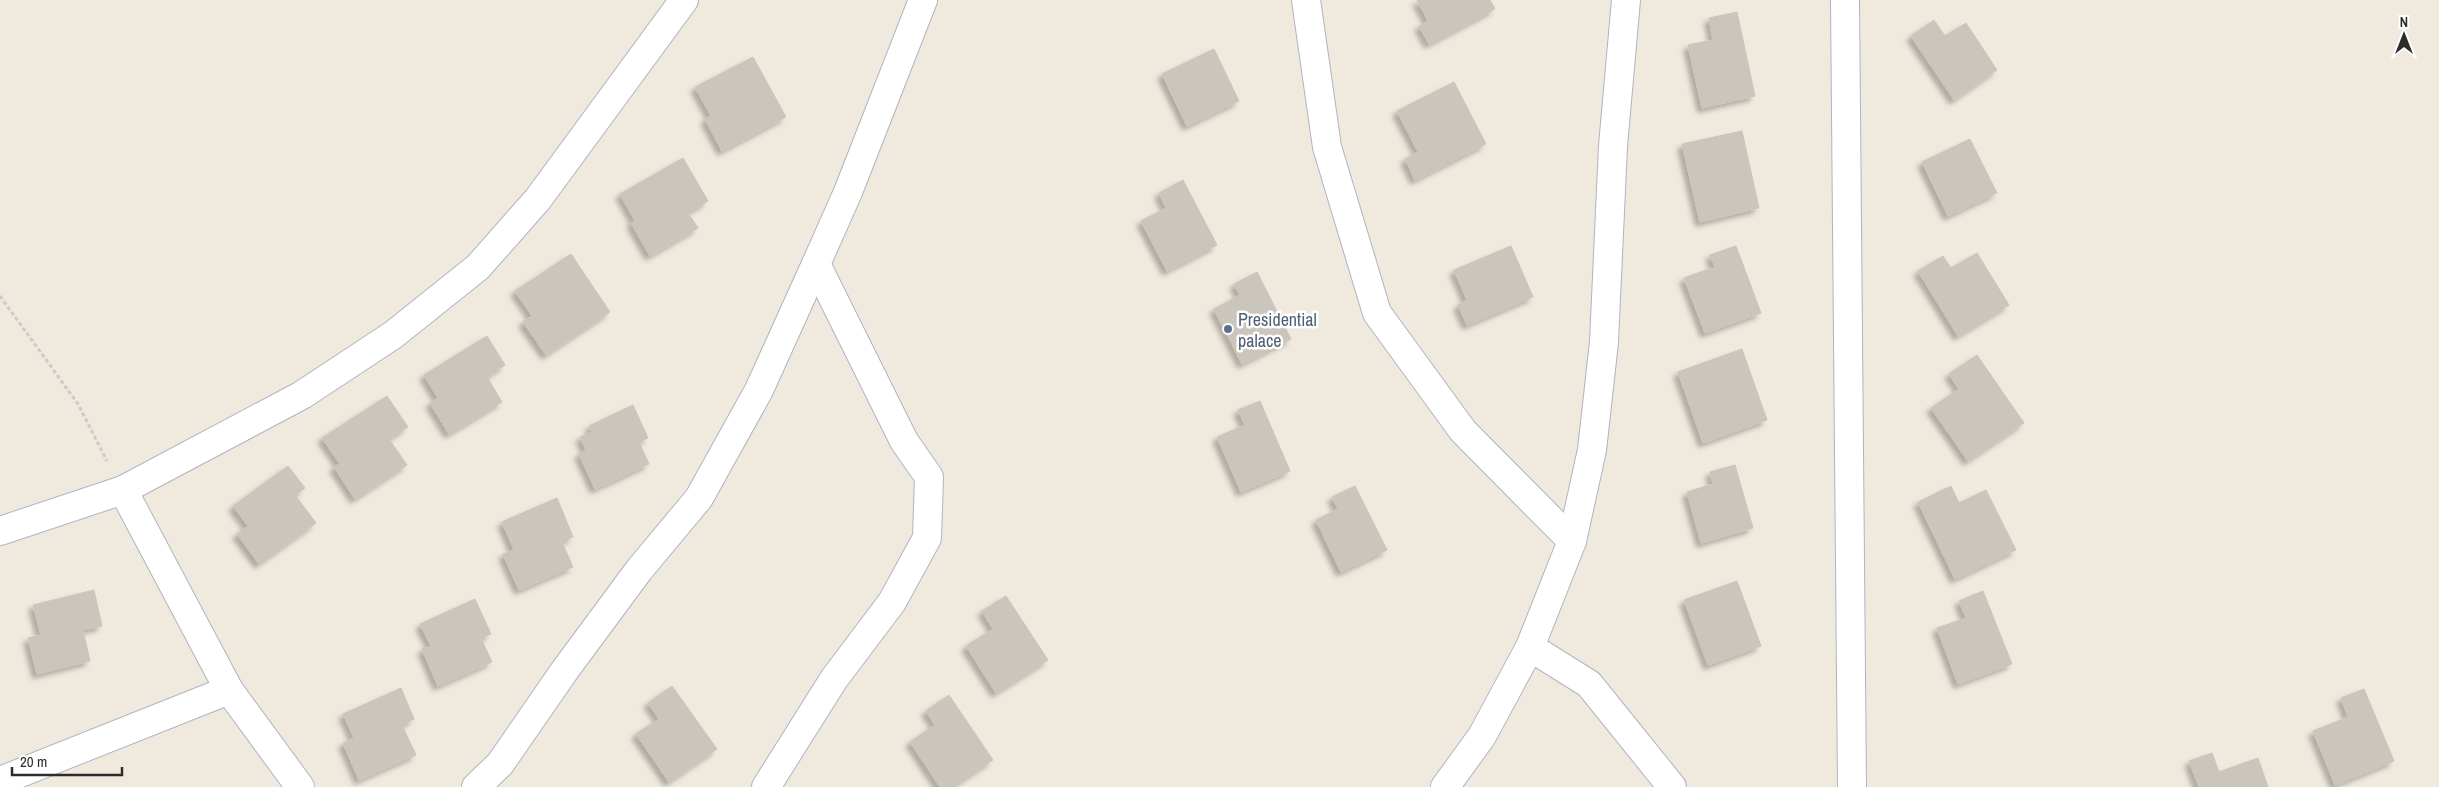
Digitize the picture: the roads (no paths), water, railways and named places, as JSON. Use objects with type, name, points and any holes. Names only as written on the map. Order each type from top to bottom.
[{"type":"street","points":[[0,531],[123,490],[302,395],[393,334],[478,267],[538,199],[684,0]]},
{"type":"street","points":[[476,787],[500,764],[565,670],[639,570],[699,498],[759,390],[816,264],[848,192],[923,0]]},
{"type":"street","points":[[1306,0],[1327,147],[1377,313],[1463,430],[1572,541]]},
{"type":"street","points":[[1445,787],[1482,736],[1530,647],[1572,541],[1592,450],[1604,342],[1613,146],[1626,0]]},
{"type":"street","points":[[1845,0],[1852,787]]},
{"type":"street","points":[[766,787],[834,680],[892,602],[927,538],[929,477],[904,441],[816,264]]},
{"type":"street","points":[[123,490],[229,690],[300,787]]},
{"type":"street","points":[[1530,647],[1589,684],[1672,787]]},
{"type":"street","points":[[0,781],[229,690]]},
{"type":"place","name":"Presidential palace","points":[[1228,329]]}]
